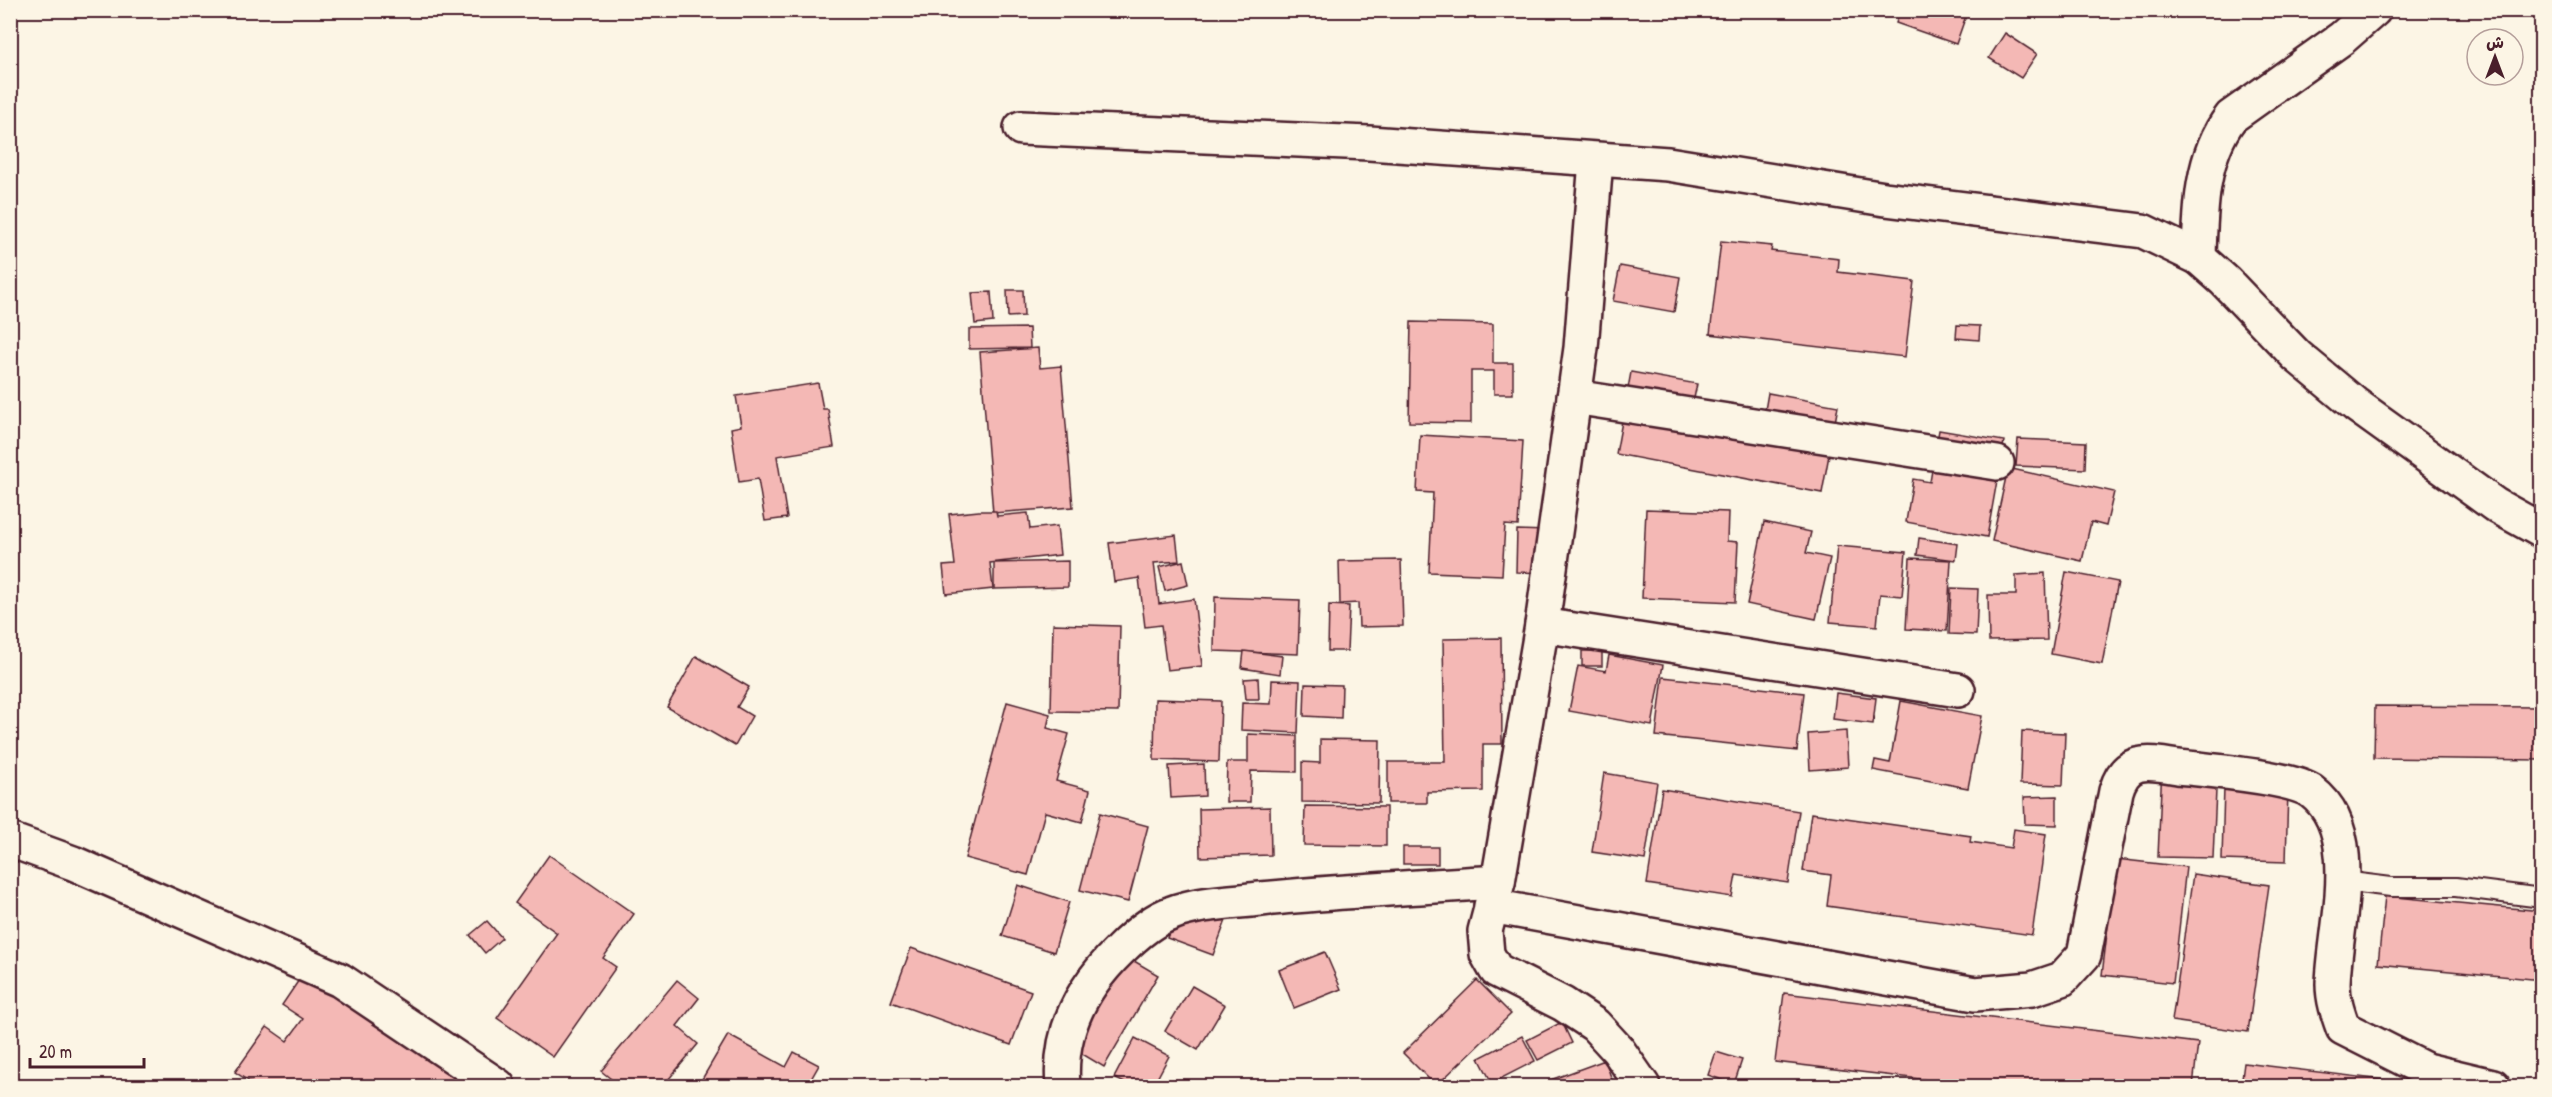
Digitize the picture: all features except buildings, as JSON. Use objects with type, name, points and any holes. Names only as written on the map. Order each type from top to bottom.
[{"type":"street","points":[[2199,258],[2205,182],[2212,153],[2221,131],[2231,117],[2342,38],[2374,10]]},
{"type":"street","points":[[1021,128],[1369,143],[1668,164],[1907,202],[2143,231],[2199,258],[2225,281],[2297,356],[2356,405],[2495,505],[2541,531]]},
{"type":"street","points":[[1596,160],[1574,397],[1542,625],[1494,894],[1485,931],[1487,954],[1496,970],[1563,1004],[1595,1025],[1618,1050],[1643,1086]]},
{"type":"street","points":[[1574,397],[1997,463]]},
{"type":"street","points":[[1542,625],[1958,690]]},
{"type":"street","points":[[1063,1086],[1062,1053],[1068,1026],[1080,998],[1104,965],[1139,931],[1172,912],[1283,897],[1494,894],[1975,994],[2031,989],[2062,979],[2084,955],[2116,791],[2120,779],[2136,763],[2276,780],[2311,792],[2329,813],[2343,852],[2343,881],[2333,986],[2336,1009],[2343,1028],[2426,1070],[2493,1086]]},
{"type":"street","points":[[10,840],[73,863],[340,980],[498,1086]]},
{"type":"lane","points":[[2343,881],[2391,887],[2456,887],[2541,897]]}]
